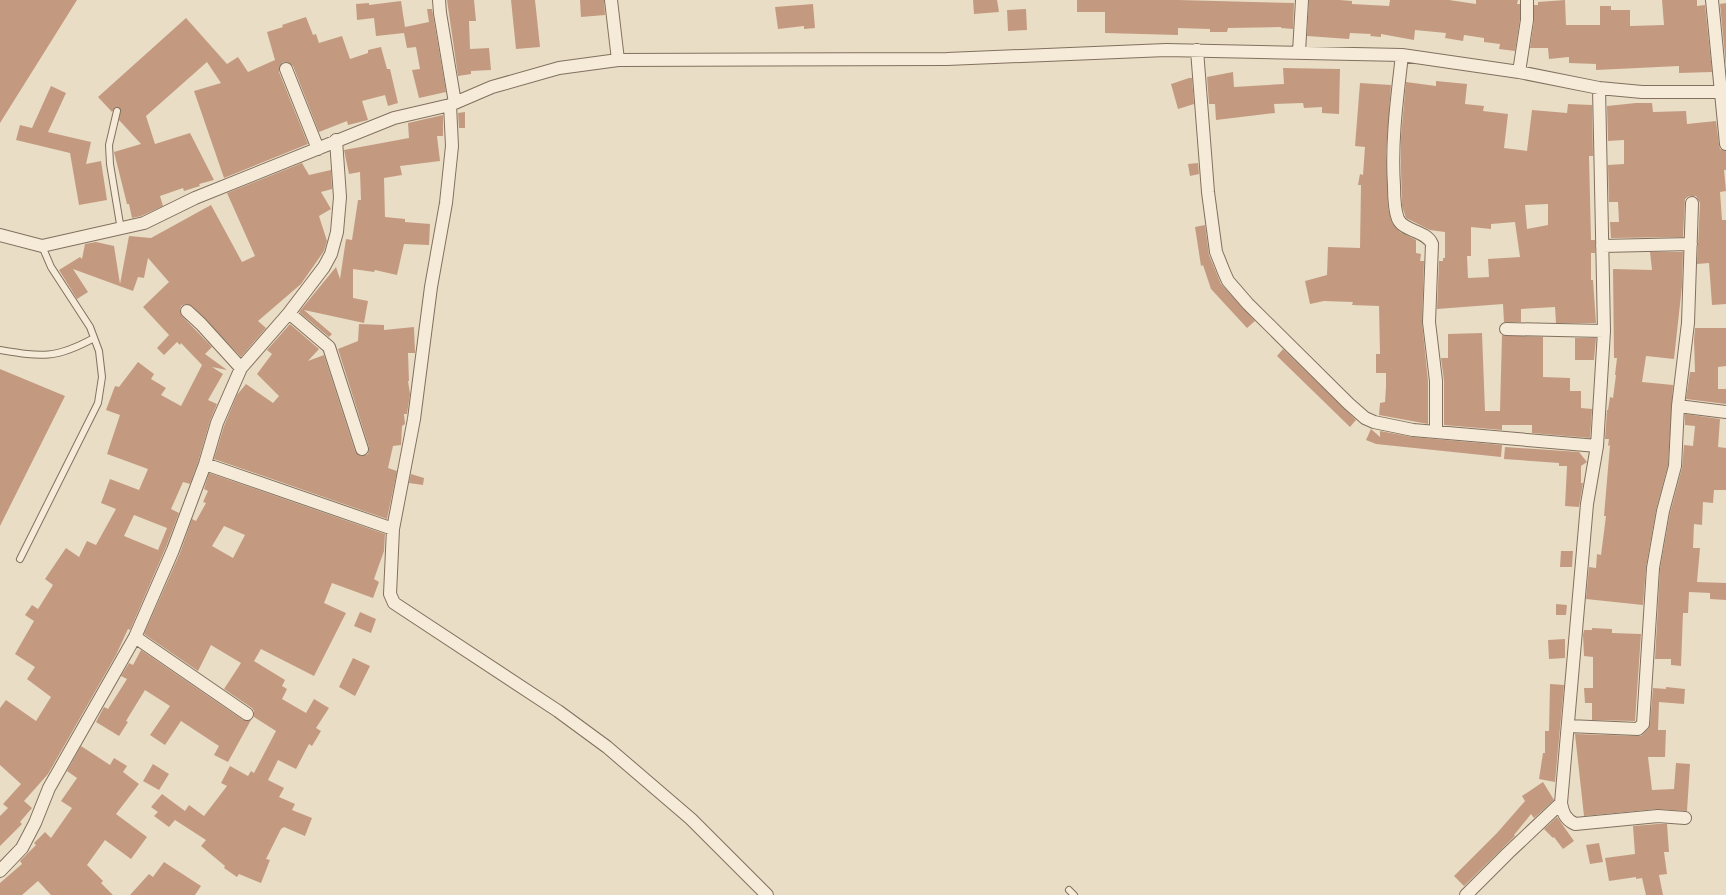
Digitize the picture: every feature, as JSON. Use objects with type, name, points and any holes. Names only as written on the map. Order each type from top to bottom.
[{"type":"street","points":[[439,0],[453,104],[452,146],[446,203],[431,287],[414,420],[393,529],[390,594],[394,603],[558,711],[607,747],[691,819],[767,895]]},
{"type":"street","points":[[611,0],[618,60]]},
{"type":"street","points":[[1299,52],[1302,0]]},
{"type":"street","points":[[1519,72],[1527,20],[1527,0]]},
{"type":"street","points":[[1712,0],[1724,92],[1726,144]]},
{"type":"street","points":[[1197,50],[1208,192],[1216,252],[1228,281],[1248,304],[1365,418],[1374,422],[1436,431],[1597,446]]},
{"type":"street","points":[[0,235],[42,246],[90,235],[121,230],[144,223],[195,198],[318,149],[336,140],[394,118],[453,104],[492,87],[559,68],[618,60],[947,59],[1110,51],[1197,50],[1299,52],[1402,55],[1519,72],[1599,88],[1642,92],[1724,92]]},
{"type":"street","points":[[1402,55],[1394,128],[1394,199],[1398,218],[1401,223],[1427,236],[1432,244],[1429,322],[1436,381],[1436,431]]},
{"type":"street","points":[[286,69],[318,149]]},
{"type":"street","points":[[1599,88],[1604,331],[1597,446],[1587,504],[1561,803],[1564,814],[1569,821],[1575,824],[1658,816],[1685,818]]},
{"type":"street","points":[[0,871],[22,848],[49,788],[135,637],[173,550],[205,464],[217,422],[241,368],[289,313],[324,267],[331,254],[337,232],[340,197],[336,140]]},
{"type":"street","points":[[1568,726],[1638,729],[1643,724],[1653,568],[1663,511],[1675,466],[1678,406],[1688,324],[1692,203]]},
{"type":"street","points":[[1602,246],[1691,244]]},
{"type":"street","points":[[187,311],[201,324],[241,368]]},
{"type":"street","points":[[289,313],[329,347],[362,450]]},
{"type":"street","points":[[1506,328],[1604,331]]},
{"type":"street","points":[[1678,406],[1726,412]]},
{"type":"street","points":[[205,464],[393,529]]},
{"type":"street","points":[[135,637],[247,714]]},
{"type":"street","points":[[1466,895],[1561,803]]},
{"type":"lane","points":[[117,111],[109,145],[110,164],[121,230]]},
{"type":"lane","points":[[20,559],[98,404],[102,377],[99,351],[90,326],[51,268],[42,246]]},
{"type":"lane","points":[[0,350],[26,354],[54,355],[74,348],[94,338]]},
{"type":"lane","points":[[1069,890],[1074,895]]},
{"type":"building","points":[[0,0],[77,0],[0,123]]},
{"type":"building","points":[[447,0],[474,0],[476,21],[469,21],[470,49],[489,48],[491,70],[471,71],[471,74],[458,76]]},
{"type":"building","points":[[511,0],[535,0],[540,47],[516,49]]},
{"type":"building","points":[[580,0],[604,0],[605,15],[581,17]]},
{"type":"building","points":[[973,0],[997,0],[999,12],[974,14]]},
{"type":"building","points":[[1077,0],[1178,0],[1294,3],[1293,29],[1281,27],[1228,28],[1227,32],[1210,32],[1210,29],[1178,28],[1178,35],[1105,33],[1105,12],[1077,12]]},
{"type":"building","points":[[1309,0],[1339,0],[1352,1],[1352,4],[1389,6],[1390,0],[1449,0],[1476,4],[1476,0],[1518,0],[1517,4],[1520,4],[1520,19],[1515,51],[1499,49],[1500,44],[1484,42],[1484,38],[1464,35],[1463,41],[1445,38],[1446,33],[1415,30],[1414,40],[1381,34],[1381,37],[1370,36],[1371,34],[1350,33],[1349,39],[1307,36]]},
{"type":"building","points":[[1565,0],[1566,25],[1600,25],[1600,6],[1611,6],[1611,10],[1630,10],[1630,26],[1664,25],[1662,0],[1697,0],[1697,6],[1705,5],[1712,72],[1679,73],[1679,66],[1596,70],[1596,64],[1569,63],[1569,57],[1549,59],[1548,48],[1530,48],[1534,21],[1534,5],[1538,5],[1538,2]]},
{"type":"building","points":[[401,1],[405,27],[429,22],[427,9],[432,9],[446,92],[419,98],[412,70],[420,69],[416,47],[407,48],[404,33],[376,36],[374,18],[357,20],[356,4],[369,3],[369,5]]},
{"type":"building","points":[[1726,3],[1726,66],[1720,4]]},
{"type":"building","points":[[813,4],[815,28],[804,29],[804,26],[778,29],[775,7]]},
{"type":"building","points":[[1026,9],[1027,30],[1008,31],[1007,10]]},
{"type":"building","points":[[306,17],[313,35],[316,34],[319,43],[342,36],[350,59],[368,53],[368,50],[381,47],[387,69],[390,69],[398,103],[388,106],[385,95],[362,101],[368,120],[348,125],[347,121],[319,132],[293,66],[287,62],[283,62],[279,68],[279,72],[308,144],[224,178],[194,91],[221,83],[207,62],[146,116],[155,144],[190,133],[214,180],[199,184],[200,186],[184,191],[183,188],[160,196],[163,206],[141,216],[132,218],[114,152],[141,144],[119,120],[120,108],[115,107],[112,112],[98,97],[186,18],[227,64],[238,57],[248,72],[275,60],[267,32]]},
{"type":"building","points":[[1283,68],[1340,69],[1339,114],[1322,113],[1322,107],[1304,108],[1303,103],[1274,104],[1275,113],[1216,120],[1215,104],[1209,104],[1207,77],[1233,72],[1234,87],[1284,84]]},
{"type":"building","points":[[1192,78],[1194,104],[1178,109],[1171,84]]},
{"type":"building","points":[[1436,81],[1467,84],[1465,104],[1484,106],[1483,111],[1508,114],[1504,148],[1527,151],[1532,110],[1567,113],[1568,104],[1592,105],[1593,156],[1589,156],[1591,240],[1595,240],[1595,253],[1591,253],[1591,280],[1593,280],[1596,323],[1556,323],[1555,307],[1521,309],[1521,322],[1504,322],[1503,304],[1437,309],[1439,261],[1443,261],[1443,258],[1445,258],[1445,232],[1430,230],[1406,218],[1402,206],[1401,169],[1401,137],[1406,82],[1436,86]],"holes":[[[1548,204],[1548,225],[1527,229],[1525,205]],[[1515,222],[1520,257],[1488,259],[1489,277],[1468,278],[1467,256],[1471,256],[1471,227],[1491,229],[1491,224]]]},
{"type":"building","points":[[1360,83],[1391,85],[1386,153],[1388,208],[1392,223],[1400,232],[1416,240],[1416,253],[1421,254],[1420,261],[1424,261],[1422,322],[1428,381],[1428,424],[1379,415],[1380,403],[1385,402],[1386,373],[1376,373],[1376,354],[1380,354],[1379,306],[1352,305],[1353,302],[1324,301],[1310,304],[1305,281],[1327,275],[1328,247],[1360,248],[1361,185],[1358,185],[1360,174],[1363,175],[1365,147],[1355,146]]},
{"type":"building","points":[[51,86],[66,93],[48,132],[91,142],[86,164],[101,161],[107,200],[79,205],[70,153],[16,140],[20,125],[32,128]]},
{"type":"building","points":[[1652,103],[1653,112],[1686,111],[1687,124],[1716,121],[1720,149],[1726,151],[1726,170],[1724,170],[1726,191],[1720,192],[1722,220],[1726,220],[1726,304],[1712,305],[1709,263],[1697,264],[1700,203],[1696,196],[1689,196],[1685,199],[1683,237],[1611,238],[1610,222],[1619,222],[1618,202],[1609,202],[1608,165],[1624,164],[1624,140],[1608,141],[1607,106]]},
{"type":"building","points":[[465,112],[465,128],[459,128],[458,113]]},
{"type":"building","points":[[443,115],[443,136],[437,136],[440,161],[400,166],[402,175],[384,178],[385,217],[405,219],[405,222],[430,224],[429,245],[404,244],[397,275],[375,270],[374,272],[353,269],[353,298],[368,301],[364,323],[304,310],[332,334],[329,337],[299,312],[336,267],[340,279],[346,239],[352,240],[358,200],[361,200],[360,172],[349,174],[344,150],[409,138],[408,123]]},
{"type":"building","points":[[302,163],[309,175],[331,170],[332,189],[321,192],[331,209],[319,216],[327,241],[324,251],[301,284],[258,321],[266,328],[241,357],[192,306],[185,304],[181,306],[180,310],[182,316],[212,347],[205,354],[227,370],[212,367],[223,374],[208,400],[217,404],[210,421],[198,462],[190,484],[183,482],[171,509],[179,513],[130,630],[128,629],[116,655],[48,774],[24,801],[32,808],[20,822],[22,824],[0,846],[0,816],[8,808],[3,804],[21,784],[0,765],[0,708],[6,700],[36,721],[51,697],[27,679],[35,667],[15,654],[34,621],[25,615],[32,605],[38,609],[53,585],[45,579],[66,548],[79,557],[87,541],[96,545],[116,509],[101,503],[110,479],[139,490],[148,469],[107,454],[120,415],[106,410],[115,386],[119,387],[138,362],[154,374],[151,379],[166,388],[161,395],[181,406],[202,365],[181,343],[180,345],[177,342],[164,355],[157,348],[169,335],[143,307],[169,282],[148,258],[144,278],[138,277],[133,291],[73,269],[88,292],[77,299],[59,270],[80,257],[82,259],[85,244],[96,242],[114,246],[120,284],[129,236],[151,238],[211,205],[242,262],[255,256],[227,193]],"holes":[[[134,515],[167,528],[158,550],[124,536]]]},
{"type":"building","points":[[1198,163],[1199,174],[1190,176],[1188,164]]},
{"type":"building","points":[[1205,225],[1209,255],[1221,284],[1255,321],[1247,328],[1211,289],[1203,265],[1201,266],[1195,227]]},
{"type":"building","points":[[1650,252],[1683,252],[1682,286],[1674,359],[1646,356],[1642,382],[1673,385],[1668,465],[1656,510],[1646,567],[1643,605],[1586,599],[1589,567],[1596,568],[1597,554],[1601,555],[1606,516],[1604,516],[1610,445],[1608,446],[1609,439],[1605,439],[1607,410],[1610,397],[1613,398],[1617,358],[1614,358],[1613,269],[1652,270]]},
{"type":"building","points":[[290,324],[319,349],[308,361],[324,355],[355,451],[361,456],[368,454],[369,447],[338,349],[358,341],[359,324],[384,325],[384,330],[414,327],[415,353],[408,353],[408,381],[410,394],[407,414],[404,414],[405,424],[402,426],[401,445],[393,446],[388,468],[397,471],[387,519],[214,459],[224,426],[237,395],[246,384],[273,403],[279,396],[257,374],[272,354],[267,350]]},
{"type":"building","points":[[1695,328],[1726,328],[1726,366],[1718,367],[1718,389],[1726,389],[1726,404],[1686,399],[1690,372],[1695,372]]},
{"type":"building","points":[[1482,333],[1485,411],[1500,411],[1502,335],[1543,337],[1543,377],[1570,378],[1570,391],[1581,391],[1581,408],[1592,409],[1590,438],[1532,433],[1532,425],[1502,425],[1502,430],[1444,425],[1444,381],[1441,358],[1448,358],[1448,334]]},
{"type":"building","points":[[1575,338],[1596,338],[1594,360],[1575,360]]},
{"type":"building","points":[[1283,349],[1356,420],[1350,427],[1277,356]]},
{"type":"building","points":[[0,369],[65,396],[0,526]]},
{"type":"building","points":[[1685,414],[1720,419],[1718,447],[1726,448],[1726,490],[1714,490],[1713,503],[1703,502],[1702,525],[1694,524],[1693,548],[1700,548],[1697,582],[1726,583],[1726,600],[1710,599],[1710,593],[1689,592],[1688,613],[1683,613],[1681,666],[1671,665],[1671,659],[1655,659],[1660,569],[1670,513],[1682,468],[1684,445],[1693,446],[1695,426],[1685,425]]},
{"type":"building","points":[[1371,429],[1380,437],[1380,431],[1412,437],[1502,445],[1501,457],[1376,444],[1366,440]]},
{"type":"building","points":[[1505,447],[1579,452],[1587,462],[1581,466],[1581,483],[1583,483],[1579,507],[1565,506],[1567,466],[1559,466],[1559,463],[1504,459]]},
{"type":"building","points":[[209,473],[385,534],[384,551],[374,579],[379,582],[373,598],[332,583],[324,603],[346,613],[314,676],[261,649],[254,661],[285,680],[282,686],[287,689],[282,699],[306,713],[314,699],[329,708],[316,728],[321,731],[312,746],[309,744],[296,769],[278,760],[268,780],[284,788],[279,797],[295,804],[292,810],[312,818],[305,836],[284,827],[281,829],[266,859],[270,860],[261,883],[239,874],[237,877],[224,868],[225,866],[201,846],[206,840],[175,820],[169,827],[154,816],[158,812],[151,807],[162,794],[185,811],[189,805],[204,816],[227,786],[221,783],[230,766],[248,776],[251,771],[254,773],[276,731],[254,717],[254,711],[252,708],[224,689],[241,663],[211,645],[198,671],[144,634],[180,553],[192,519],[196,521],[206,503],[203,502],[208,491],[204,489]],"holes":[[[224,526],[245,535],[233,558],[212,546]]]},
{"type":"building","points":[[411,474],[424,478],[423,485],[409,483]]},
{"type":"building","points":[[1561,551],[1573,551],[1572,567],[1560,567]]},
{"type":"building","points":[[1556,604],[1567,605],[1566,615],[1556,615]]},
{"type":"building","points":[[360,612],[376,619],[371,633],[354,626]]},
{"type":"building","points":[[1592,628],[1612,629],[1612,633],[1641,634],[1635,721],[1592,720],[1592,703],[1585,703],[1584,688],[1593,688],[1593,657],[1584,656],[1583,635],[1584,630],[1592,630]]},
{"type":"building","points":[[1565,639],[1565,658],[1549,659],[1548,640]]},
{"type":"building","points":[[141,650],[243,720],[251,720],[228,762],[214,755],[219,746],[181,721],[165,745],[150,735],[170,706],[145,690],[126,721],[128,722],[119,736],[96,722],[104,707],[108,709],[127,679],[121,676],[129,663],[133,665]]},
{"type":"building","points":[[353,658],[370,666],[355,696],[339,687]]},
{"type":"building","points":[[1550,684],[1564,685],[1555,782],[1539,779],[1543,753],[1545,753],[1545,731],[1549,731]]},
{"type":"building","points":[[1666,687],[1685,689],[1684,704],[1659,702],[1658,730],[1666,730],[1665,757],[1648,757],[1652,790],[1674,789],[1676,763],[1690,764],[1687,811],[1657,809],[1584,816],[1575,734],[1641,736],[1648,729],[1650,724],[1653,688],[1666,689]]},
{"type":"building","points":[[81,746],[110,765],[114,758],[127,766],[123,772],[139,784],[116,814],[147,837],[131,859],[105,840],[87,865],[103,881],[101,883],[113,895],[51,895],[38,881],[22,895],[0,895],[0,883],[22,864],[20,861],[36,845],[34,843],[45,832],[51,838],[72,808],[61,801],[77,778],[67,771]]},
{"type":"building","points":[[153,764],[169,774],[159,790],[143,781]]},
{"type":"building","points":[[1543,782],[1554,800],[1534,818],[1531,814],[1514,835],[1515,836],[1464,886],[1454,876],[1497,833],[1525,801],[1522,796]]},
{"type":"building","points":[[1557,817],[1574,841],[1563,849],[1554,837],[1553,838],[1544,829]]},
{"type":"building","points":[[1667,824],[1669,852],[1664,852],[1667,874],[1659,875],[1663,895],[1646,895],[1642,878],[1636,879],[1636,877],[1609,881],[1605,858],[1635,854],[1633,826]]},
{"type":"building","points":[[1599,843],[1603,862],[1590,864],[1586,845]]},
{"type":"building","points":[[164,862],[201,886],[195,895],[130,895],[149,874],[153,877]]}]
